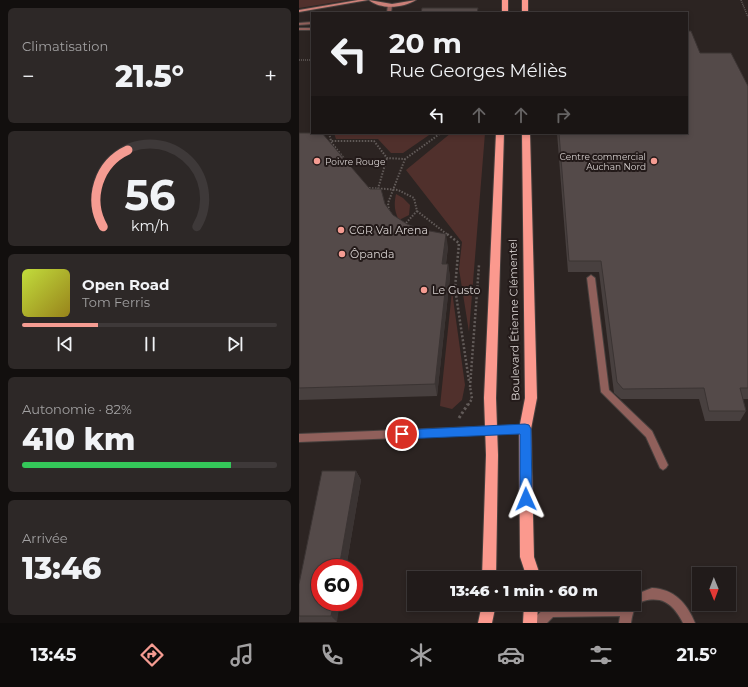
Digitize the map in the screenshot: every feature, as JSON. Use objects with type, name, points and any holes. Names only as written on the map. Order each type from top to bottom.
[{"type":"main road","points":[[505,0],[505,12]]},
{"type":"main road","points":[[525,0],[525,12]]},
{"type":"main road","name":"Boulevard Étienne Clémentel","points":[[489,571],[492,454],[490,398],[500,134]]},
{"type":"main road","name":"Boulevard Étienne Clémentel","points":[[526,134],[531,398],[525,429],[527,557],[532,571]]},
{"type":"main road","points":[[485,623],[488,611]]},
{"type":"main road","points":[[530,623],[531,611]]},
{"type":"street","points":[[299,11],[366,0]]},
{"type":"street","points":[[371,0],[381,4],[390,5],[406,3],[414,0]]},
{"type":"street","points":[[389,12],[390,5]]},
{"type":"street","points":[[299,24],[311,23]]},
{"type":"street","points":[[299,29],[311,29]]},
{"type":"street","points":[[591,278],[605,392],[649,434],[663,465]]},
{"type":"street","points":[[299,438],[525,429]]},
{"type":"street","points":[[641,597],[654,593],[666,596],[677,603],[685,613],[689,623]]},
{"type":"street","points":[[538,623],[551,611]]},
{"type":"street","points":[[625,623],[629,611]]},
{"type":"path","points":[[741,0],[748,17]]},
{"type":"path","points":[[299,60],[311,60]]},
{"type":"path","points":[[329,134],[331,142],[353,169]]},
{"type":"path","points":[[389,214],[388,203],[405,158],[440,134]]},
{"type":"path","points":[[331,142],[374,141],[387,158]]},
{"type":"path","points":[[326,144],[333,144]]},
{"type":"path","points":[[387,158],[405,158]]},
{"type":"path","points":[[376,196],[387,158]]},
{"type":"path","points":[[368,188],[398,190],[414,198],[417,211],[459,244],[455,288],[472,399],[459,416],[461,432]]},
{"type":"path","points":[[401,226],[406,223],[417,211]]},
{"type":"shaded area","points":[[299,0],[349,0],[299,8]]},
{"type":"shaded area","points":[[334,134],[431,134],[403,153],[391,153],[378,139],[336,139]]},
{"type":"shaded area","points":[[450,134],[485,134],[469,332],[459,269],[462,242],[406,170]]},
{"type":"shaded area","points":[[396,194],[410,205],[409,215],[399,220],[395,207]]},
{"type":"shaded area","points":[[452,291],[465,385],[462,400],[452,409],[440,406]]},
{"type":"building","points":[[422,8],[478,8],[477,12],[421,12]]},
{"type":"building","name":"Centre commercial Auchan Nord","points":[[688,31],[691,31],[700,53],[731,53],[748,86],[748,388],[740,388],[746,411],[709,411],[704,388],[623,389],[617,382],[601,261],[569,261],[559,134],[688,134]]},
{"type":"building","points":[[299,133],[311,133],[323,134],[370,189],[381,189],[385,204],[393,215],[407,224],[419,229],[446,234],[442,264],[448,264],[435,384],[299,388]]},
{"type":"building","points":[[322,471],[356,471],[341,559],[311,559],[311,611],[332,611],[331,616],[299,616],[299,584]]},
{"type":"place","name":"Poivre Rouge","points":[[317,161]]},
{"type":"place","name":"Centre commercial Auchan Nord","points":[[654,161]]},
{"type":"place","name":"CGR Val Arena","points":[[341,230]]},
{"type":"place","name":"Ôpanda","points":[[342,254]]},
{"type":"place","name":"Le Gusto","points":[[424,290]]},
{"type":"route","points":[[402,434],[525,429],[526,499]]}]
